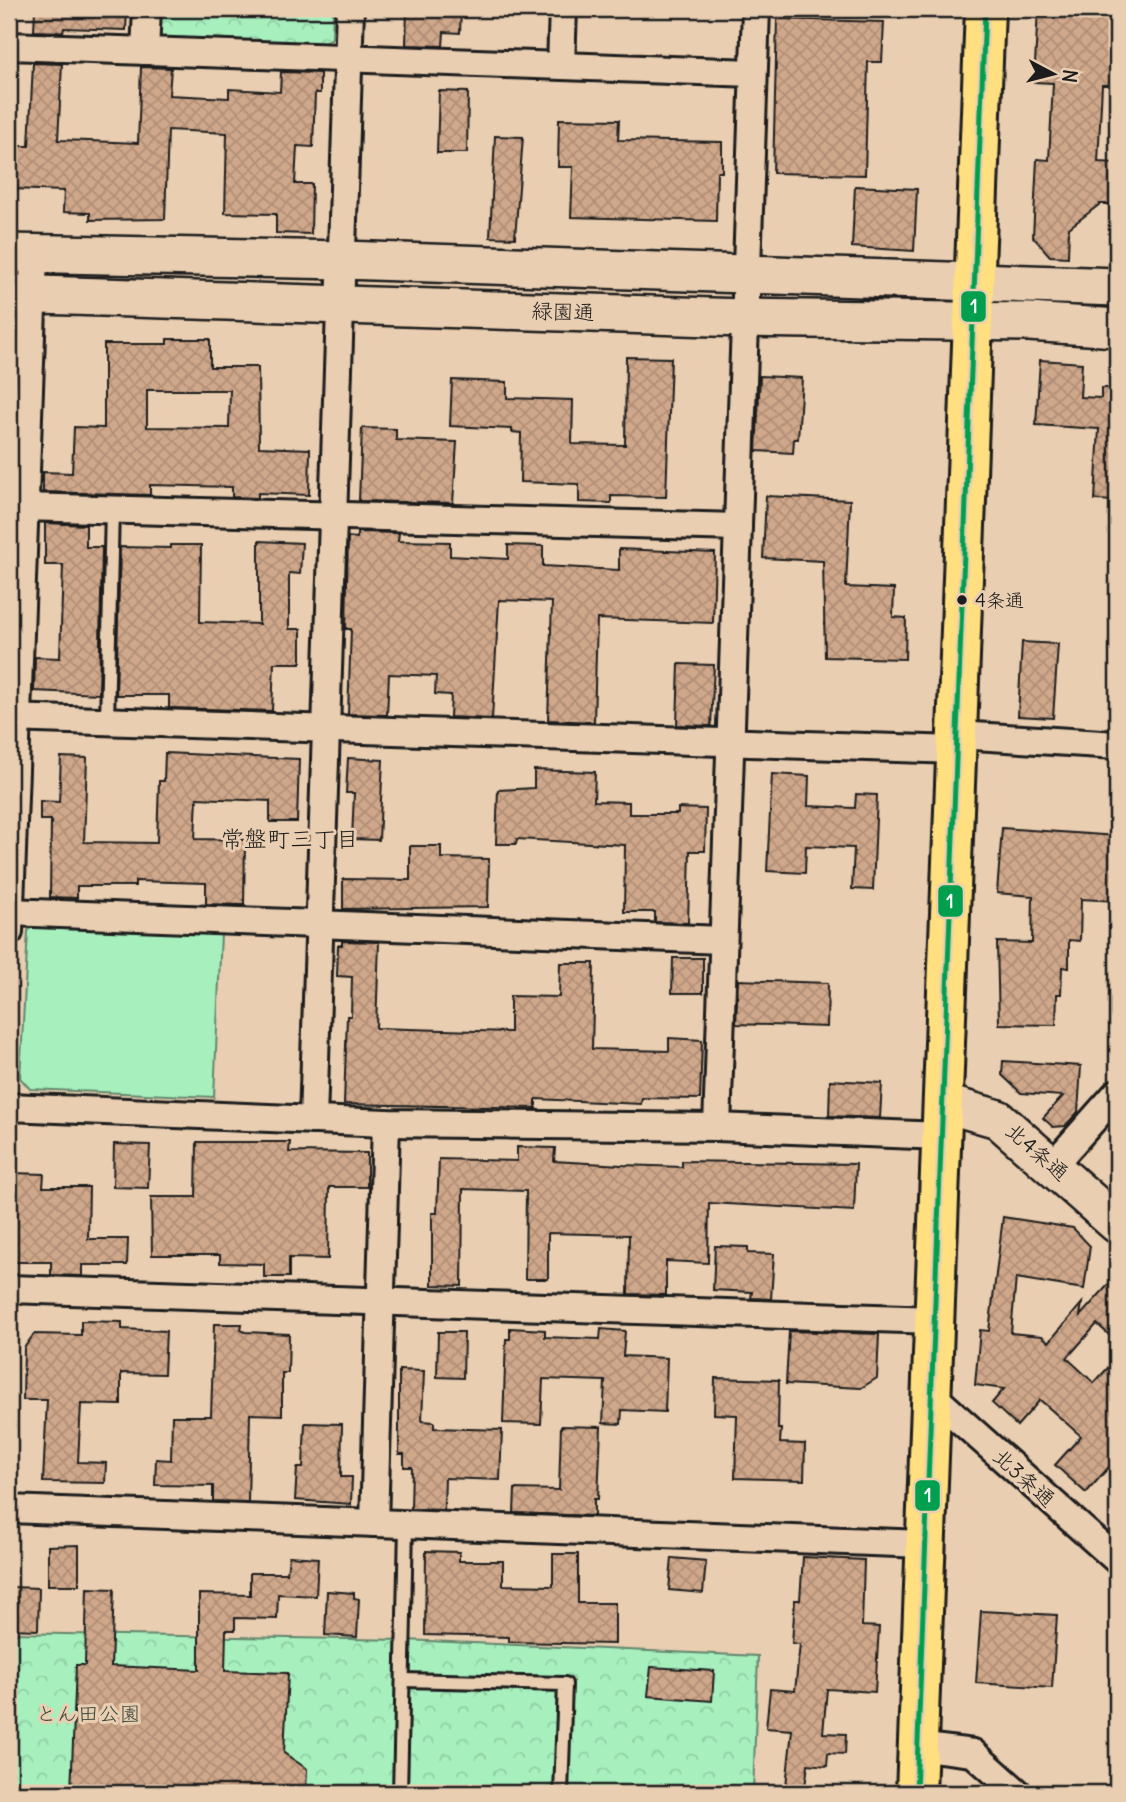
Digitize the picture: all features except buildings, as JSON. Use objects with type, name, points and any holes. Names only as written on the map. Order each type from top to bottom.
[{"type":"highway","points":[[916,1793],[985,9]]},
{"type":"street","points":[[145,51],[147,9]]},
{"type":"street","points":[[313,1120],[350,9]]},
{"type":"street","points":[[561,65],[562,9]]},
{"type":"street","points":[[717,1127],[743,318],[756,9]]},
{"type":"street","points":[[9,46],[348,56],[753,73]]},
{"type":"street","points":[[9,932],[21,253],[343,260],[1117,287]]},
{"type":"street","name":"緑園通","points":[[21,294],[340,306],[1117,328]]},
{"type":"street","points":[[18,492],[112,509],[738,527]]},
{"type":"street","points":[[13,718],[730,741],[1117,744]]},
{"type":"street","points":[[9,912],[723,940]]},
{"type":"street","points":[[1052,1166],[1117,1093]]},
{"type":"street","points":[[9,1107],[386,1123],[717,1127],[942,1119]]},
{"type":"street","name":"北4条通","points":[[942,1119],[998,1119],[1117,1224]]},
{"type":"street","points":[[374,1524],[386,1123]]},
{"type":"street","points":[[9,1289],[935,1320]]},
{"type":"street","name":"北3条通","points":[[932,1395],[1117,1560]]},
{"type":"street","points":[[9,1509],[924,1545]]},
{"type":"street","points":[[917,1746],[973,1753],[1018,1793]]},
{"type":"lane","points":[[107,721],[112,509]]},
{"type":"lane","points":[[400,1793],[406,1526]]},
{"type":"lane","points":[[403,1680],[565,1684],[561,1793]]},
{"type":"green space","points":[[157,9],[333,9],[332,38],[322,45],[161,39],[156,32]]},
{"type":"green space","points":[[34,924],[221,933],[214,1097],[30,1089],[20,1078],[28,931]]},
{"type":"green space","name":"とん田公園","points":[[9,1633],[405,1640],[758,1656],[753,1793],[9,1793]]},
{"type":"transit line","name":"1","points":[[916,1793],[985,9]]},
{"type":"place","name":"4条通","points":[[962,600]]},
{"type":"district","name":"常盤町三丁目","points":[[290,839]]}]
